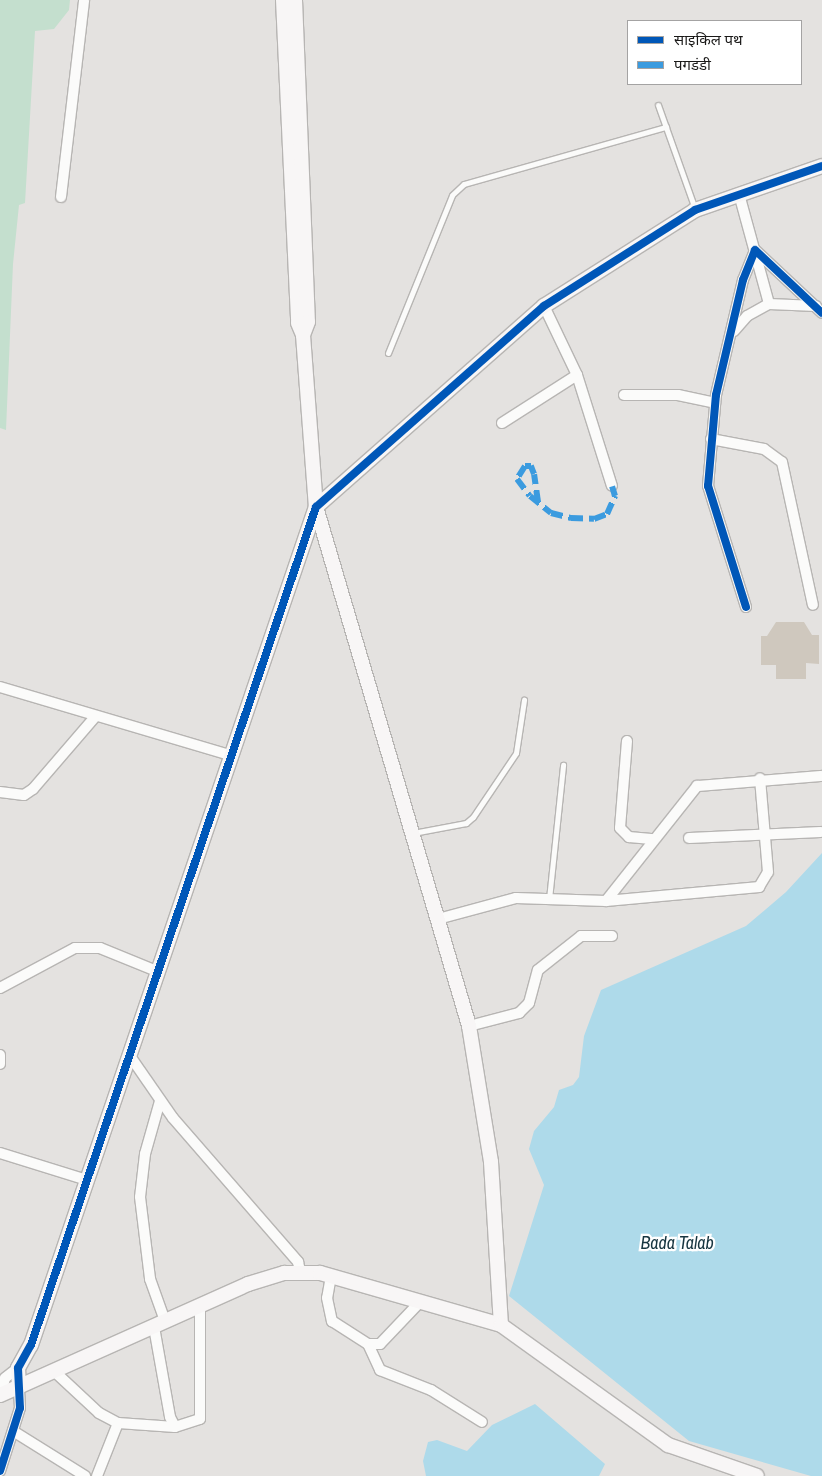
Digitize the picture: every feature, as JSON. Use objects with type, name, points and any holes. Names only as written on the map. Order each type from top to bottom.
[{"type":"main road","points":[[283,0],[298,323],[303,335],[316,508],[469,1026],[491,1162],[501,1324]]},
{"type":"main road","points":[[295,0],[308,322],[303,335]]},
{"type":"main road","points":[[19,1387],[18,1368],[31,1344],[316,508],[544,306],[695,210],[822,166]]},
{"type":"main road","points":[[1,1387],[19,1387],[55,1372],[248,1284],[300,1271],[330,1276],[501,1324],[668,1445],[757,1476]]},
{"type":"street","points":[[61,196],[84,0]]},
{"type":"street","points":[[739,194],[769,304]]},
{"type":"street","points":[[755,250],[819,310]]},
{"type":"street","points":[[746,607],[708,486],[715,403],[734,332],[743,280],[755,250]]},
{"type":"street","points":[[734,332],[747,316],[769,304],[819,310]]},
{"type":"street","points":[[544,306],[577,375],[612,486]]},
{"type":"street","points":[[502,423],[577,375]]},
{"type":"street","points":[[624,395],[678,395],[715,403]]},
{"type":"street","points":[[712,439],[764,448],[782,462],[813,606]]},
{"type":"street","points":[[0,687],[95,717],[233,756]]},
{"type":"street","points":[[0,792],[24,795],[33,789],[95,717]]},
{"type":"street","points":[[627,740],[620,828],[628,836],[654,839]]},
{"type":"street","points":[[606,901],[697,786],[760,778],[822,776]]},
{"type":"street","points":[[438,919],[516,898],[606,901],[759,887],[768,872],[760,778]]},
{"type":"street","points":[[689,838],[821,832]]},
{"type":"street","points":[[469,1026],[519,1013],[529,1003],[538,970],[581,936],[612,936]]},
{"type":"street","points":[[0,988],[75,948],[100,948],[159,972]]},
{"type":"street","points":[[0,1055],[0,1064]]},
{"type":"street","points":[[130,1056],[160,1100],[280,1239],[298,1262],[300,1271]]},
{"type":"street","points":[[160,1100],[145,1154],[140,1198],[150,1278],[160,1324],[175,1426]]},
{"type":"street","points":[[0,1153],[87,1180]]},
{"type":"street","points":[[330,1276],[327,1298],[332,1321],[349,1336],[368,1344],[380,1344],[421,1301]]},
{"type":"street","points":[[55,1372],[98,1413],[118,1423],[175,1426],[200,1419],[202,1411],[200,1306]]},
{"type":"street","points":[[368,1344],[380,1370],[431,1390],[482,1422]]},
{"type":"street","points":[[1,1387],[18,1368]]},
{"type":"street","points":[[0,1471],[20,1408],[19,1387]]},
{"type":"street","points":[[96,1476],[118,1423]]},
{"type":"street","points":[[13,1431],[85,1476]]},
{"type":"lane","points":[[658,104],[695,210]]},
{"type":"lane","points":[[388,353],[452,196],[464,184],[666,127]]},
{"type":"lane","points":[[412,833],[461,824],[473,816],[516,753],[524,700]]},
{"type":"lane","points":[[549,899],[563,765]]},
{"type":"green space","points":[[0,0],[70,0],[69,10],[54,29],[35,31],[25,203],[19,205],[13,264],[6,430],[0,428]]},
{"type":"water","name":"Bada Talab","points":[[822,853],[822,1476],[811,1476],[689,1441],[509,1296],[544,1185],[529,1149],[534,1131],[554,1107],[559,1090],[573,1085],[579,1077],[584,1036],[601,990],[746,926],[786,892]]},
{"type":"water","points":[[535,1404],[605,1464],[599,1476],[426,1476],[423,1461],[428,1442],[437,1440],[467,1451],[492,1425]]},
{"type":"building","points":[[776,622],[804,622],[812,635],[819,635],[819,664],[806,663],[806,679],[776,679],[776,665],[761,665],[761,636],[767,636]]},
{"type":"marked path","points":[[538,502],[534,474],[531,466],[525,466],[517,479],[530,496],[551,513],[571,518],[594,519],[607,514],[615,496],[612,486]]},
{"type":"cycle path","points":[[0,1471],[20,1408],[18,1368],[31,1345],[316,507],[544,306],[695,210],[822,166]]},
{"type":"cycle path","points":[[746,607],[708,486],[716,395],[743,280],[755,250],[822,313]]}]
